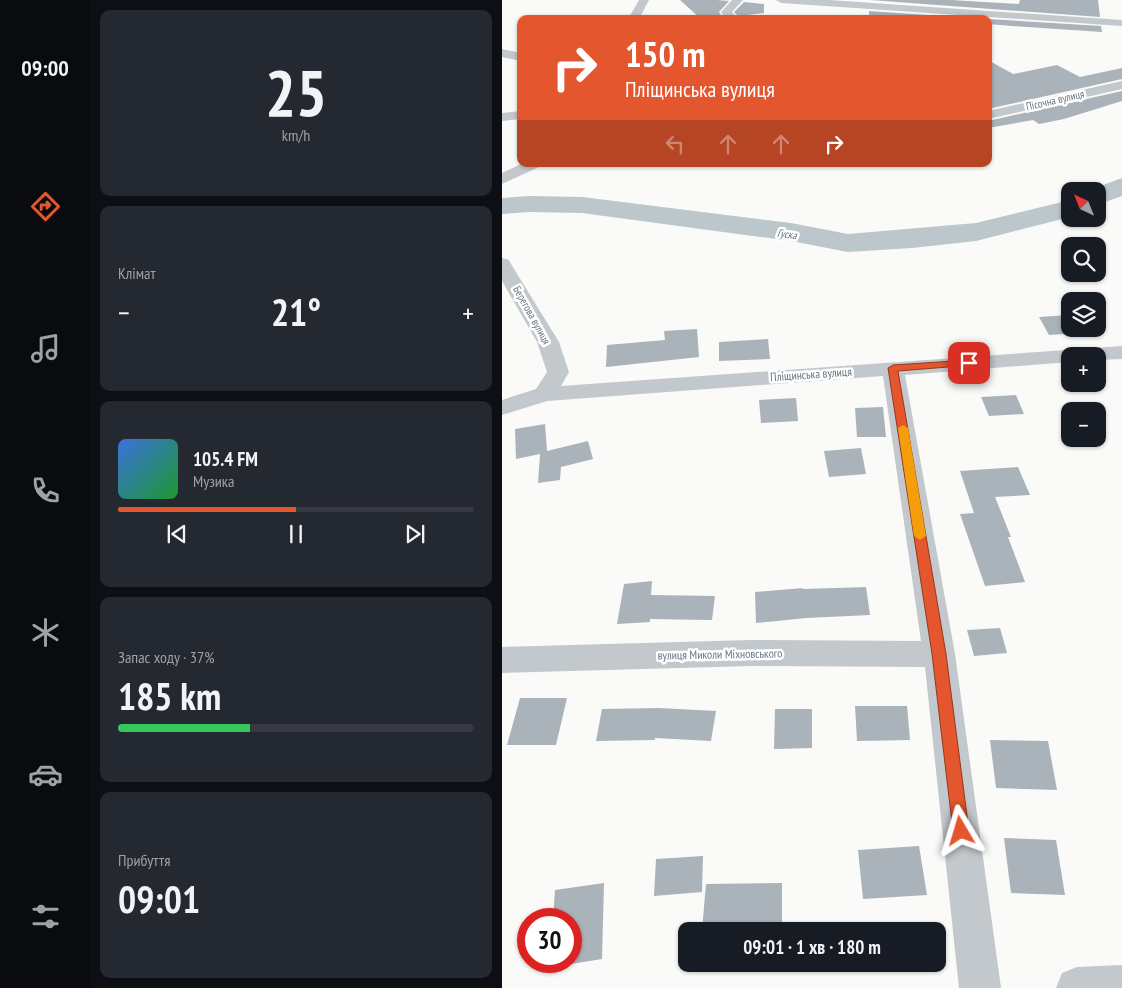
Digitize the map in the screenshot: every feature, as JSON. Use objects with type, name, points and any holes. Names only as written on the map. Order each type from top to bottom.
[{"type":"street","points":[[635,15],[644,0]]},
{"type":"street","points":[[729,15],[726,12],[738,0]]},
{"type":"street","points":[[781,0],[1122,23]]},
{"type":"street","points":[[502,53],[517,56]]},
{"type":"street","name":"Пісочна вулиця","points":[[992,114],[1122,85]]},
{"type":"street","points":[[502,117],[517,115]]},
{"type":"street","points":[[502,179],[526,167]]},
{"type":"street","name":"Берегова вулиця","points":[[502,264],[548,342],[558,372],[544,394]]},
{"type":"street","name":"Пліщинська вулиця","points":[[502,408],[544,394],[1122,352]]},
{"type":"street","points":[[893,368],[939,654],[980,988]]},
{"type":"street","name":"вулиця Миколи Міхновського","points":[[502,660],[751,653],[939,654]]},
{"type":"street","points":[[1077,988],[1122,986]]},
{"type":"building","points":[[680,0],[729,1],[719,12],[721,15],[697,15]]},
{"type":"building","points":[[870,0],[951,0],[1019,4],[1020,0],[1098,0],[1100,17]]},
{"type":"building","points":[[744,2],[764,4],[764,13],[737,15],[734,12]]},
{"type":"building","points":[[869,11],[928,15],[869,15]]},
{"type":"building","points":[[992,19],[1101,26],[1102,32],[992,24]]},
{"type":"building","points":[[992,62],[1013,74],[1057,65],[1080,77],[1122,68],[1122,79],[992,108]]},
{"type":"building","points":[[1122,91],[1122,101],[1064,119],[1039,124],[1033,120],[992,127],[992,120]]},
{"type":"building","points":[[1061,316],[1061,334],[1049,335],[1039,317]]},
{"type":"building","points":[[697,329],[699,357],[606,367],[607,345],[665,340],[664,331]]},
{"type":"building","points":[[768,339],[770,359],[719,361],[719,342]]},
{"type":"building","points":[[1016,395],[1024,414],[989,416],[981,397]]},
{"type":"building","points":[[796,398],[798,421],[761,423],[759,400]]},
{"type":"building","points":[[883,407],[886,437],[857,437],[855,408]]},
{"type":"building","points":[[545,424],[547,451],[588,441],[593,459],[561,467],[560,480],[538,483],[540,454],[516,459],[515,429]]},
{"type":"building","points":[[861,448],[866,474],[829,477],[824,451]]},
{"type":"building","points":[[1018,467],[1030,495],[995,497],[1011,537],[1008,537],[1025,582],[985,586],[960,514],[974,513],[960,471]]},
{"type":"building","points":[[652,581],[651,595],[715,596],[712,620],[650,619],[650,622],[617,624],[624,584]]},
{"type":"building","points":[[866,587],[870,615],[756,623],[755,592],[803,588]]},
{"type":"building","points":[[1000,628],[1007,653],[974,656],[967,630]]},
{"type":"building","points":[[520,698],[567,698],[556,745],[507,745]]},
{"type":"building","points":[[855,706],[907,706],[910,740],[857,741]]},
{"type":"building","points":[[659,708],[716,711],[711,741],[655,738],[655,740],[596,741],[602,709]]},
{"type":"building","points":[[775,709],[812,709],[812,748],[774,749]]},
{"type":"building","points":[[990,740],[1048,741],[1057,790],[996,788]]},
{"type":"building","points":[[1004,838],[1056,840],[1065,895],[1011,893]]},
{"type":"building","points":[[919,846],[927,895],[863,899],[858,850]]},
{"type":"building","points":[[703,856],[702,892],[654,896],[656,859]]},
{"type":"building","points":[[604,883],[602,959],[582,962],[582,908],[554,908],[555,890]]},
{"type":"building","points":[[782,883],[782,922],[703,922],[706,884]]},
{"type":"waterway","name":"Гуска","points":[[1106,193],[1122,186]]},
{"type":"waterway","name":"Гуска","points":[[502,206],[529,204],[582,205],[791,232],[848,243],[976,232],[1061,210]]},
{"type":"slow traffic","points":[[903,428],[920,536]]},
{"type":"route","points":[[961,831],[939,654],[893,368],[969,363]]}]
